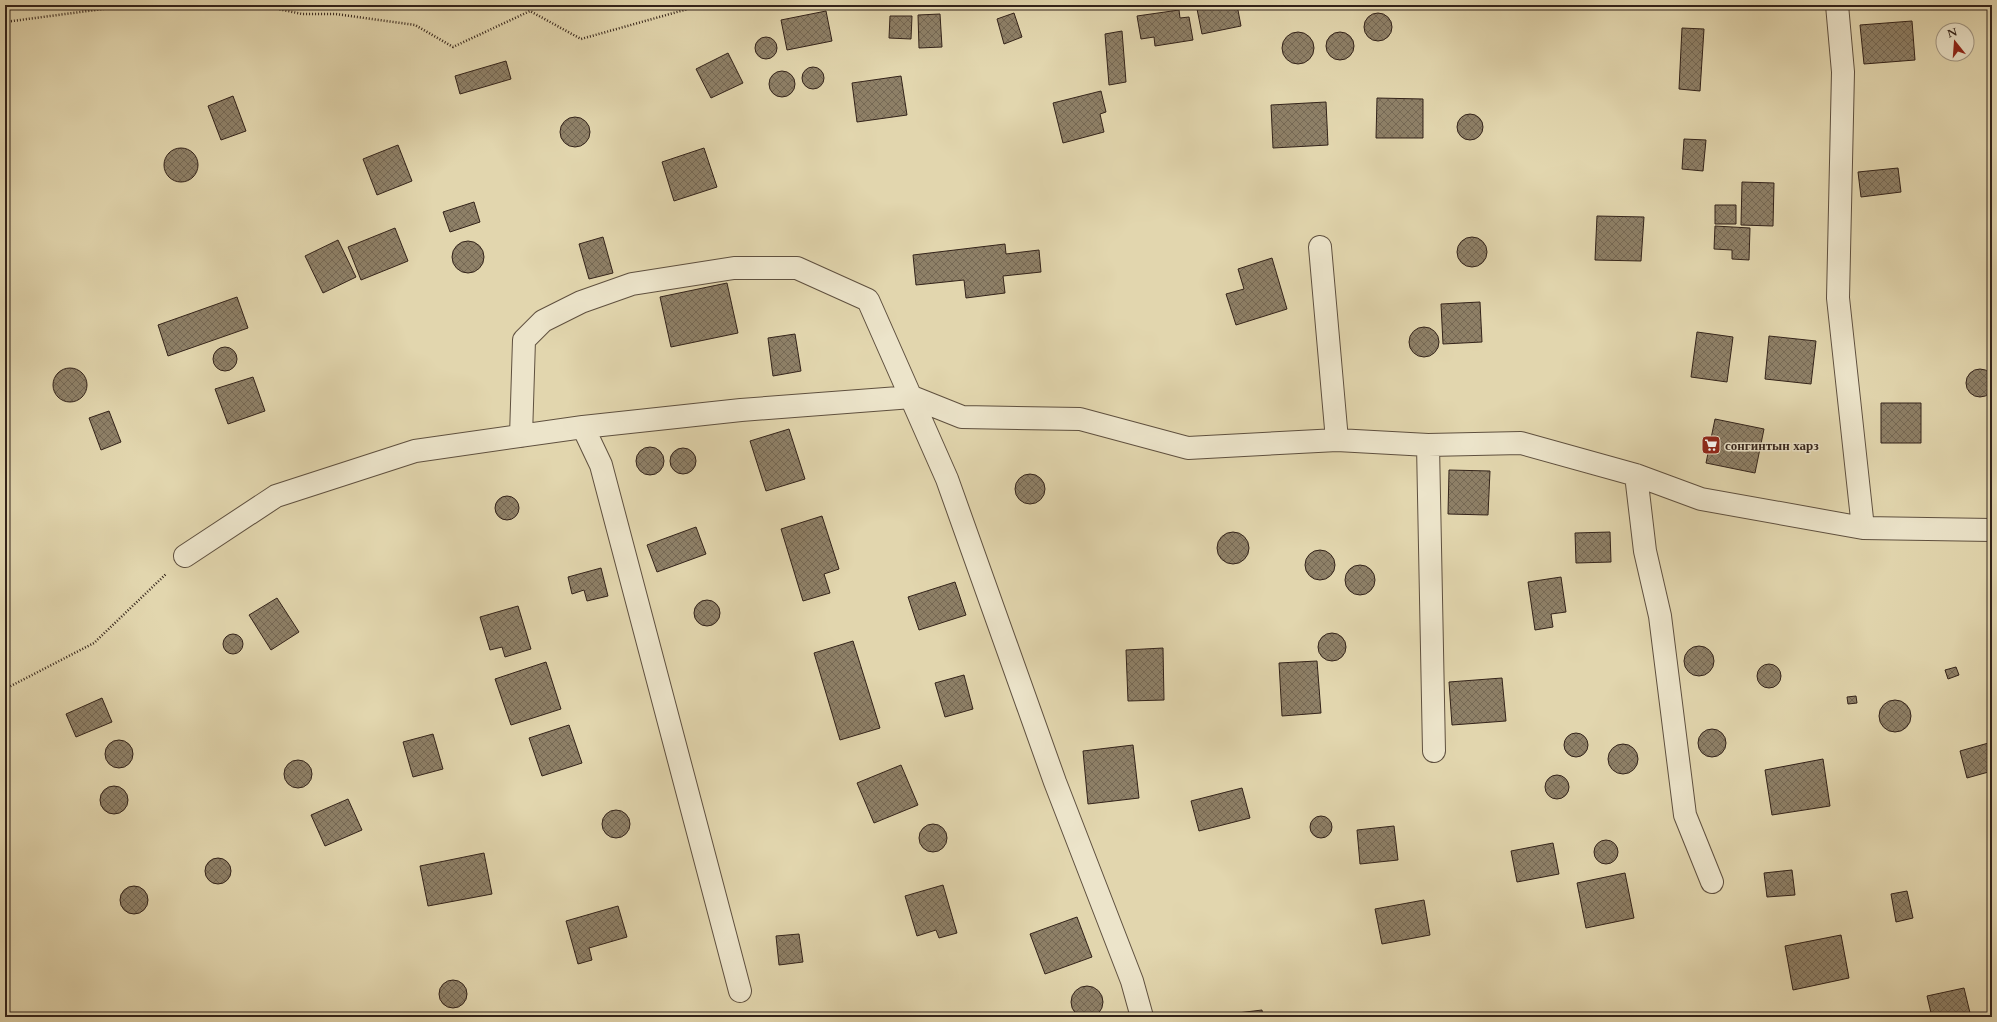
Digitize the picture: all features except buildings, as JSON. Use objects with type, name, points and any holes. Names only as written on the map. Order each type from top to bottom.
[{"type":"street","points":[[1837,5],[1843,72],[1838,298],[1863,528]]},
{"type":"street","points":[[1320,247],[1337,440]]},
{"type":"street","points":[[521,436],[524,340],[543,321],[581,302],[632,284],[734,268],[798,268],[868,300],[912,397],[947,480],[1053,774],[1133,985],[1142,1017]]},
{"type":"street","points":[[185,556],[276,496],[415,451],[583,427],[741,410],[912,397],[962,416],[1080,419],[1188,448],[1337,440],[1428,445],[1521,443],[1636,475],[1701,499],[1863,528],[1992,530]]},
{"type":"street","points":[[583,427],[601,464],[740,991]]},
{"type":"street","points":[[1428,445],[1434,751]]},
{"type":"street","points":[[1636,475],[1645,552],[1660,616],[1685,815],[1712,882]]},
{"type":"path","points":[[5,22],[132,5]]},
{"type":"path","points":[[259,5],[302,14],[336,14],[415,25],[453,47],[530,11],[581,39],[702,5]]},
{"type":"path","points":[[5,689],[94,643],[185,556]]},
{"type":"place","name":"сонгинтын харз","points":[[1711,445]]}]
